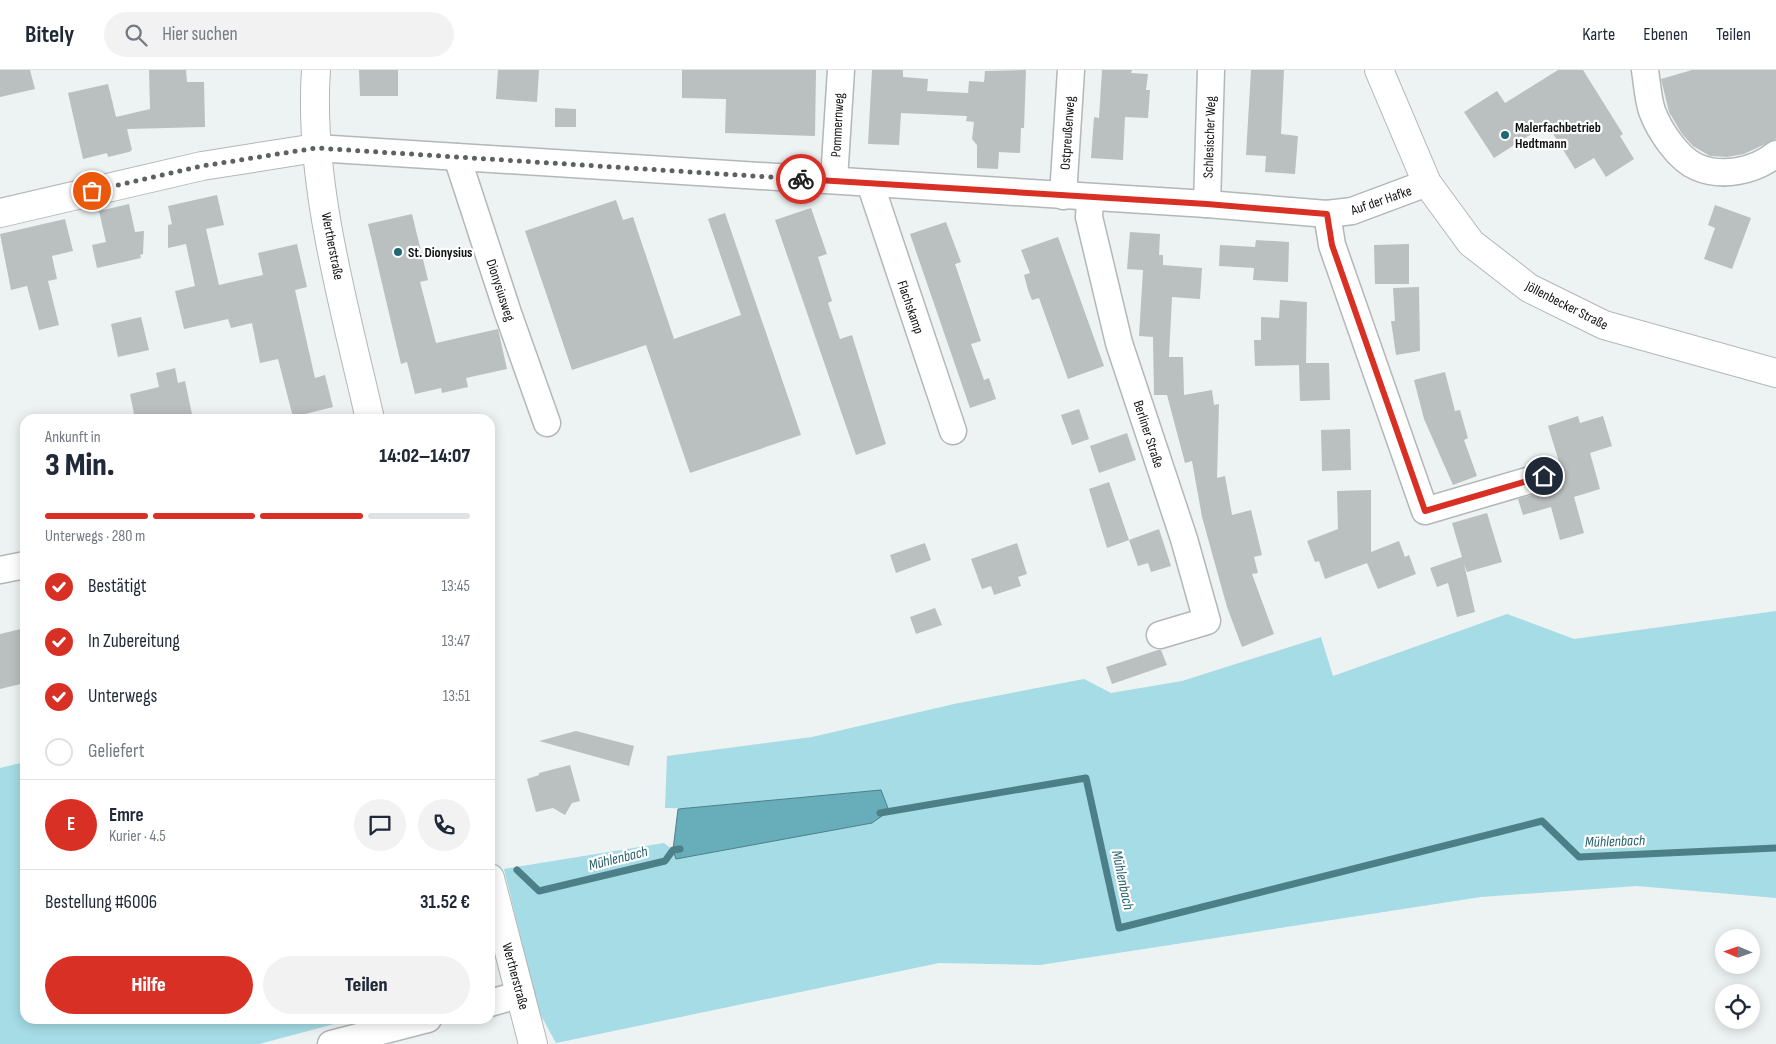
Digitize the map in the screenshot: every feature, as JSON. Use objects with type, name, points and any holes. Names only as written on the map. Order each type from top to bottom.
[{"type":"main road","name":"Wertherstraße","points":[[316,70],[316,148],[328,224],[369,414]]},
{"type":"main road","name":"Jöllenbecker Straße","points":[[1379,70],[1418,186],[1471,243],[1529,288],[1604,325],[1776,373]]},
{"type":"main road","points":[[0,213],[202,166],[316,148]]},
{"type":"main road","name":"Wertherstraße","points":[[495,897],[533,1044]]},
{"type":"street","name":"Pommernweg","points":[[834,180],[841,70]]},
{"type":"street","name":"Ostpreußenweg","points":[[1063,196],[1071,70]]},
{"type":"street","name":"Schlesischer Weg","points":[[1207,204],[1211,70]]},
{"type":"street","points":[[1645,70],[1652,111],[1670,145],[1696,167],[1720,173],[1743,170],[1774,161]]},
{"type":"street","name":"Auf der Hafke","points":[[316,148],[655,171],[834,180],[1090,198],[1207,204],[1327,214],[1352,211],[1418,186]]},
{"type":"street","name":"Dionysiusweg","points":[[457,157],[508,313],[547,423]]},
{"type":"street","name":"Flachskamp","points":[[870,183],[953,431]]},
{"type":"street","name":"Berliner Straße","points":[[1090,198],[1090,217],[1118,343],[1184,539],[1206,621],[1160,635]]},
{"type":"street","points":[[1327,214],[1332,245],[1425,511],[1544,476]]},
{"type":"street","points":[[0,570],[20,566]]},
{"type":"street","points":[[495,1001],[521,994]]},
{"type":"street","points":[[331,1044],[409,1024]]},
{"type":"shaded area","points":[[1776,611],[1776,898],[1637,886],[1481,897],[1040,965],[939,963],[556,1043],[538,1010],[504,869],[664,843],[673,850],[676,859],[872,823],[889,811],[665,808],[667,756],[812,737],[954,704],[1084,679],[1111,693],[1182,681],[1321,637],[1333,676],[1507,614],[1574,639]]},
{"type":"shaded area","points":[[20,763],[20,1024],[334,1024],[259,1044],[0,1044],[0,768]]},
{"type":"shaded area","points":[[881,790],[889,811],[872,823],[676,859],[673,850],[678,809]]},
{"type":"building","points":[[0,70],[30,70],[35,89],[0,97]]},
{"type":"building","points":[[149,70],[186,70],[187,82],[204,82],[205,127],[127,129],[132,150],[108,157],[107,153],[83,159],[68,93],[108,84],[116,117],[150,109]]},
{"type":"building","points":[[359,70],[398,70],[398,96],[360,96]]},
{"type":"building","points":[[498,70],[539,70],[537,102],[496,99]]},
{"type":"building","points":[[682,70],[816,70],[815,136],[725,133],[726,99],[682,98]]},
{"type":"building","points":[[872,70],[903,70],[903,77],[928,79],[927,91],[968,93],[969,81],[984,82],[985,71],[1026,70],[1024,128],[1021,128],[1020,153],[999,152],[998,169],[977,168],[977,145],[972,139],[974,122],[966,121],[967,116],[901,113],[899,145],[868,144]]},
{"type":"building","points":[[1102,70],[1132,70],[1131,73],[1148,74],[1146,90],[1150,90],[1148,118],[1125,117],[1123,160],[1091,158],[1094,117],[1099,118]]},
{"type":"building","points":[[1251,70],[1284,70],[1281,134],[1298,136],[1295,174],[1265,172],[1266,156],[1246,155]]},
{"type":"building","points":[[1558,70],[1583,70],[1623,134],[1620,136],[1634,159],[1606,177],[1594,158],[1575,169],[1547,124],[1494,158],[1464,112],[1497,91],[1505,103]]},
{"type":"building","points":[[1692,70],[1776,70],[1776,139],[1744,154],[1727,157],[1710,156],[1693,146],[1682,134],[1669,112],[1661,79]]},
{"type":"building","points":[[555,108],[576,109],[576,127],[555,127]]},
{"type":"building","points":[[217,195],[224,225],[206,229],[219,285],[263,275],[258,253],[297,244],[307,287],[295,290],[315,378],[325,375],[333,407],[305,414],[292,414],[278,359],[260,363],[252,323],[231,328],[228,319],[184,329],[175,291],[195,286],[186,244],[168,248],[168,225],[172,224],[168,206]]},
{"type":"building","points":[[616,200],[623,220],[633,217],[674,339],[741,315],[708,219],[725,213],[801,435],[690,473],[646,345],[572,370],[525,231]]},
{"type":"building","points":[[129,204],[135,232],[144,231],[143,254],[140,255],[141,258],[97,268],[92,245],[106,242],[99,211]]},
{"type":"building","points":[[1715,205],[1751,218],[1732,269],[1704,259],[1715,228],[1708,225]]},
{"type":"building","points":[[811,208],[827,254],[818,257],[832,301],[828,303],[840,339],[852,335],[886,444],[856,455],[775,220]]},
{"type":"building","points":[[412,214],[428,280],[420,282],[436,343],[498,329],[507,369],[466,378],[468,387],[442,393],[441,388],[415,394],[407,362],[401,364],[368,224]]},
{"type":"building","points":[[65,219],[73,251],[52,256],[57,279],[48,281],[59,325],[39,330],[27,286],[11,290],[0,234]]},
{"type":"building","points":[[946,222],[961,262],[955,264],[981,341],[971,344],[984,380],[989,378],[996,399],[970,408],[910,234]]},
{"type":"building","points":[[1130,232],[1160,234],[1159,255],[1163,255],[1163,265],[1202,268],[1200,299],[1172,297],[1169,357],[1183,357],[1184,395],[1212,390],[1214,405],[1219,404],[1217,478],[1225,476],[1232,515],[1251,510],[1262,555],[1254,557],[1258,573],[1252,574],[1274,634],[1242,647],[1227,607],[1202,517],[1192,461],[1185,463],[1167,395],[1154,395],[1153,337],[1139,336],[1143,270],[1127,269]]},
{"type":"building","points":[[1058,237],[1104,366],[1068,379],[1039,298],[1032,300],[1028,290],[1024,275],[1030,273],[1021,250]]},
{"type":"building","points":[[1256,240],[1289,242],[1288,282],[1253,280],[1254,268],[1219,266],[1220,245],[1255,247]]},
{"type":"building","points":[[1409,244],[1409,284],[1375,284],[1374,245]]},
{"type":"building","points":[[1419,287],[1420,351],[1396,355],[1391,321],[1395,321],[1393,288]]},
{"type":"building","points":[[1280,300],[1307,302],[1306,363],[1329,363],[1330,400],[1300,401],[1299,365],[1255,366],[1254,340],[1261,340],[1261,317],[1279,318]]},
{"type":"building","points":[[141,317],[149,350],[118,357],[111,324]]},
{"type":"building","points":[[175,368],[178,383],[185,381],[192,414],[134,414],[130,394],[159,387],[156,373]]},
{"type":"building","points":[[1445,372],[1455,411],[1460,410],[1468,438],[1464,440],[1477,476],[1453,485],[1424,419],[1414,380]]},
{"type":"building","points":[[1079,409],[1089,439],[1072,445],[1061,415]]},
{"type":"building","points":[[1578,416],[1580,423],[1603,416],[1612,446],[1590,453],[1600,489],[1574,497],[1584,533],[1560,540],[1551,507],[1523,515],[1518,499],[1548,490],[1556,483],[1565,481],[1548,426]]},
{"type":"building","points":[[1350,429],[1351,470],[1322,471],[1321,430]]},
{"type":"building","points":[[1127,433],[1136,460],[1099,473],[1090,446]]},
{"type":"building","points":[[1109,482],[1129,540],[1107,548],[1089,489]]},
{"type":"building","points":[[1371,490],[1371,552],[1399,541],[1405,557],[1409,555],[1416,574],[1378,589],[1367,563],[1325,579],[1319,561],[1315,562],[1307,541],[1338,529],[1337,491]]},
{"type":"building","points":[[1487,513],[1502,562],[1467,572],[1464,564],[1475,612],[1457,617],[1448,583],[1437,587],[1430,568],[1462,557],[1452,523]]},
{"type":"building","points":[[1159,529],[1171,566],[1151,572],[1148,563],[1138,566],[1129,540]]},
{"type":"building","points":[[925,543],[931,560],[896,573],[890,555]]},
{"type":"building","points":[[1017,543],[1027,574],[1018,577],[1021,586],[994,595],[991,586],[982,589],[971,559]]},
{"type":"building","points":[[935,608],[942,625],[916,634],[910,617]]},
{"type":"building","points":[[20,629],[20,684],[0,689],[0,634]]},
{"type":"building","points":[[1161,650],[1167,665],[1112,684],[1106,667]]},
{"type":"building","points":[[576,731],[634,746],[629,766],[539,741]]},
{"type":"building","points":[[570,765],[580,801],[572,803],[565,815],[553,808],[536,812],[527,779],[539,775],[539,773]]},
{"type":"waterway","name":"Mühlenbach","points":[[880,813],[1086,778],[1119,928],[1542,821],[1579,857],[1776,848]]},
{"type":"waterway","name":"Mühlenbach","points":[[517,870],[539,891],[665,861],[673,850],[680,849]]},
{"type":"way so far","points":[[92,191],[202,166],[316,148],[801,179]]},
{"type":"place","name":"Malerfachbetrieb Hedtmann","points":[[1505,135]]},
{"type":"place","name":"St. Dionysius","points":[[398,252]]},
{"type":"route","points":[[801,179],[1207,204],[1327,214],[1332,245],[1425,511],[1544,476]]}]
